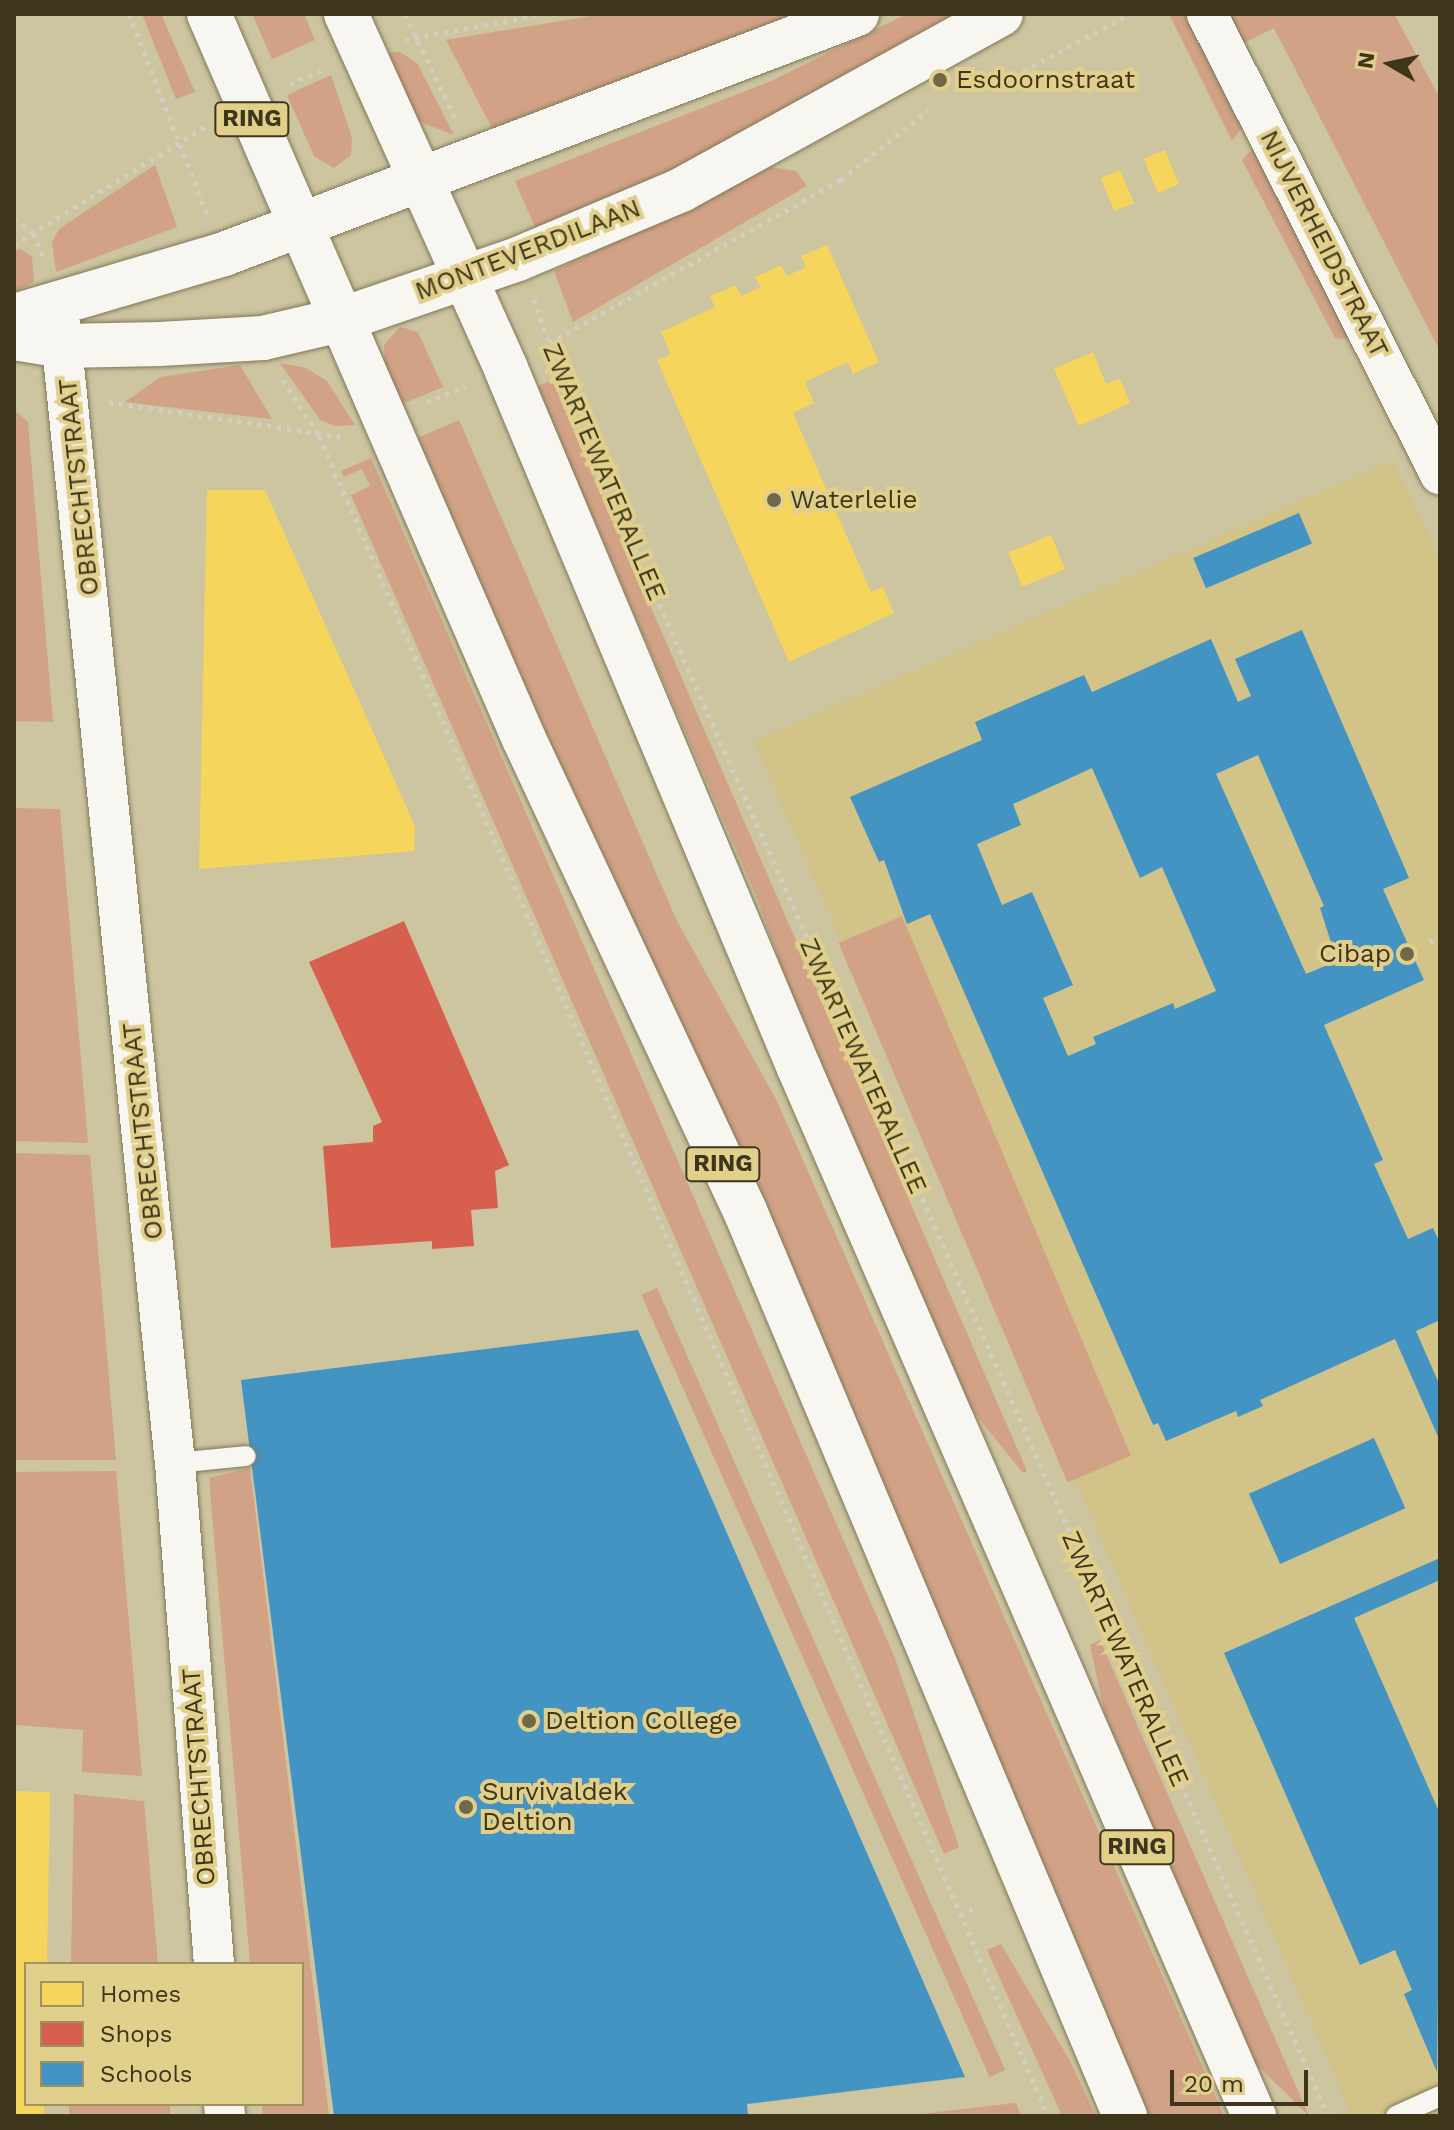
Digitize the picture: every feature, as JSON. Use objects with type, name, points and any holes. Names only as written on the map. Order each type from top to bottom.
[{"type":"main road","name":"RING","points":[[209,14],[524,739],[745,1211],[1125,2116]]},
{"type":"main road","name":"ZWARTEWATERALLEE","points":[[346,14],[420,179],[460,278],[506,369],[799,1068],[1254,2116]]},
{"type":"main road","points":[[14,316],[57,300],[224,254],[857,14]]},
{"type":"main road","name":"MONTEVERDILAAN","points":[[14,338],[63,346],[263,338],[340,320],[518,259],[681,190],[1001,14]]},
{"type":"street","name":"NIJVERHEIDSTRAAT","points":[[1207,14],[1440,474]]},
{"type":"street","name":"OBRECHTSTRAAT","points":[[57,300],[175,1463],[214,1962]]},
{"type":"lane","points":[[175,1463],[246,1456]]},
{"type":"lane","points":[[1396,2116],[1440,2096]]},
{"type":"path","points":[[129,14],[224,254]]},
{"type":"path","points":[[405,14],[476,161]]},
{"type":"path","points":[[951,91],[997,85],[1130,14]]},
{"type":"path","points":[[14,219],[34,233]]},
{"type":"path","name":"ZWARTEWATERALLEE","points":[[518,259],[553,356]]},
{"type":"path","points":[[263,338],[289,393],[319,436],[1048,2116]]},
{"type":"path","name":"ZWARTEWATERALLEE","points":[[626,527],[1328,2116]]},
{"type":"path","points":[[1430,942],[1440,937]]},
{"type":"path","points":[[1096,1619],[1105,1614]]},
{"type":"path","points":[[960,1915],[979,1905]]},
{"type":"shaded area","points":[[142,14],[161,14],[195,92],[176,99]]},
{"type":"shaded area","points":[[252,14],[304,14],[315,40],[272,59]]},
{"type":"shaded area","points":[[602,14],[794,14],[492,128],[446,40]]},
{"type":"shaded area","points":[[907,14],[964,14],[635,189],[537,232],[515,181],[771,81]]},
{"type":"shaded area","points":[[1169,14],[1190,14],[1243,126],[1232,141]]},
{"type":"shaded area","points":[[1229,14],[1394,14],[1440,98],[1440,351],[1274,28],[1244,43]]},
{"type":"shaded area","points":[[400,52],[417,63],[454,135],[412,119],[382,53]]},
{"type":"shaded area","points":[[331,75],[352,138],[351,155],[334,168],[314,156],[287,95]]},
{"type":"shaded area","points":[[1257,144],[1353,335],[1347,339],[1335,338],[1242,160]]},
{"type":"shaded area","points":[[155,165],[177,227],[56,272],[52,242],[59,229]]},
{"type":"shaded area","points":[[770,167],[796,171],[807,186],[573,322],[554,271]]},
{"type":"shaded area","points":[[21,249],[32,257],[34,282],[14,292],[14,250]]},
{"type":"shaded area","points":[[400,327],[418,332],[443,387],[400,405],[385,368],[384,345]]},
{"type":"shaded area","points":[[280,363],[306,368],[327,381],[355,425],[335,426],[320,420]]},
{"type":"shaded area","points":[[240,365],[272,419],[125,402],[160,377]]},
{"type":"shaded area","points":[[552,380],[1027,1471],[1023,1473],[960,1395],[826,1091],[757,898],[536,387]]},
{"type":"shaded area","points":[[14,410],[28,422],[53,722],[14,721]]},
{"type":"shaded area","points":[[459,420],[677,921],[777,1101],[1224,2116],[1148,2116],[415,439]]},
{"type":"shaded area","points":[[371,458],[895,1658],[959,1847],[944,1854],[351,495],[370,486],[362,469],[344,477],[341,471]]},
{"type":"shaded area","points":[[1393,460],[1440,559],[1440,2116],[1352,2116],[754,741]]},
{"type":"shaded area","points":[[14,808],[60,809],[88,1143],[14,1141]]},
{"type":"shaded area","points":[[902,916],[1131,1455],[1067,1482],[838,943]]},
{"type":"shaded area","points":[[14,1153],[90,1155],[116,1460],[14,1460]]},
{"type":"shaded area","points":[[657,1288],[1005,2070],[990,2077],[641,1295]]},
{"type":"shaded area","points":[[250,1468],[329,2116],[263,2116],[262,2106],[304,2106],[304,1962],[250,1962],[209,1478]]},
{"type":"shaded area","points":[[116,1471],[142,1776],[82,1772],[83,1730],[16,1725],[14,1472]]},
{"type":"shaded area","points":[[1100,1640],[1309,2116],[1249,2057],[1110,1739],[1090,1645]]},
{"type":"shaded area","points":[[74,1794],[144,1801],[158,1962],[71,1962]]},
{"type":"shaded area","points":[[1001,1944],[1069,2059],[1096,2116],[1062,2116],[987,1950]]},
{"type":"shaded area","points":[[1016,2103],[1021,2116],[904,2116],[997,2105]]},
{"type":"shaded area","points":[[69,2106],[170,2106],[170,2116],[69,2116]]},
{"type":"building: Homes","points":[[1165,150],[1179,184],[1158,193],[1144,159]]},
{"type":"building: Homes","points":[[1120,170],[1134,203],[1115,211],[1101,178]]},
{"type":"building: Homes","name":"Waterlelie","points":[[827,245],[879,362],[853,374],[848,362],[805,382],[814,403],[793,413],[871,592],[883,587],[894,613],[789,662],[657,360],[671,354],[661,332],[715,307],[710,296],[736,285],[741,296],[761,287],[755,277],[781,265],[787,276],[806,267],[801,256]]},
{"type":"building: Homes","points":[[1093,352],[1106,384],[1120,379],[1130,403],[1079,426],[1054,369]]},
{"type":"building: Homes","points":[[207,490],[265,490],[415,826],[414,851],[199,869]]},
{"type":"building: Homes","points":[[1051,535],[1065,569],[1022,587],[1008,552]]},
{"type":"building: Homes","points":[[14,1791],[50,1792],[47,1962],[24,1962],[24,2106],[44,2106],[44,2116],[14,2116]]},
{"type":"building: Shops","points":[[404,921],[509,1165],[495,1171],[498,1208],[471,1210],[474,1246],[432,1249],[432,1241],[331,1248],[323,1146],[373,1142],[373,1126],[382,1122],[309,962]]},
{"type":"building: Schools","points":[[1299,513],[1312,543],[1206,588],[1193,558]]},
{"type":"building: Schools","points":[[1302,630],[1409,878],[1383,889],[1424,980],[1324,1025],[1383,1160],[1374,1164],[1408,1239],[1433,1228],[1440,1243],[1440,1320],[1416,1331],[1440,1386],[1440,1441],[1395,1339],[1260,1400],[1263,1406],[1238,1417],[1236,1411],[1166,1441],[1158,1423],[1153,1425],[930,914],[907,924],[884,860],[879,862],[850,797],[982,740],[975,722],[1084,675],[1092,692],[1211,639],[1238,702],[1251,696],[1235,659]],"holes":[[[1258,755],[1324,906],[1320,908],[1337,961],[1306,974],[1216,774]],[[1092,768],[1140,878],[1162,867],[1216,991],[1175,1009],[1173,1003],[1093,1037],[1096,1044],[1068,1056],[1043,998],[1073,985],[1032,892],[1002,905],[977,844],[1021,825],[1013,804]]]},
{"type":"building: Schools","name":"Deltion College","points":[[638,1330],[965,2077],[747,2104],[748,2116],[334,2116],[241,1380]]},
{"type":"building: Schools","points":[[1374,1438],[1405,1508],[1280,1564],[1249,1494]]},
{"type":"building: Schools","points":[[1440,1558],[1440,1580],[1354,1618],[1440,1814],[1437,2072],[1404,1994],[1412,1990],[1395,1950],[1360,1965],[1224,1653]]},
{"type":"place","name":"Esdoornstraat","points":[[940,80]]},
{"type":"place","name":"Waterlelie","points":[[774,500]]},
{"type":"place","name":"Cibap","points":[[1407,954]]},
{"type":"place","name":"Deltion College","points":[[529,1721]]},
{"type":"place","name":"Survivaldek Deltion","points":[[466,1807]]}]
